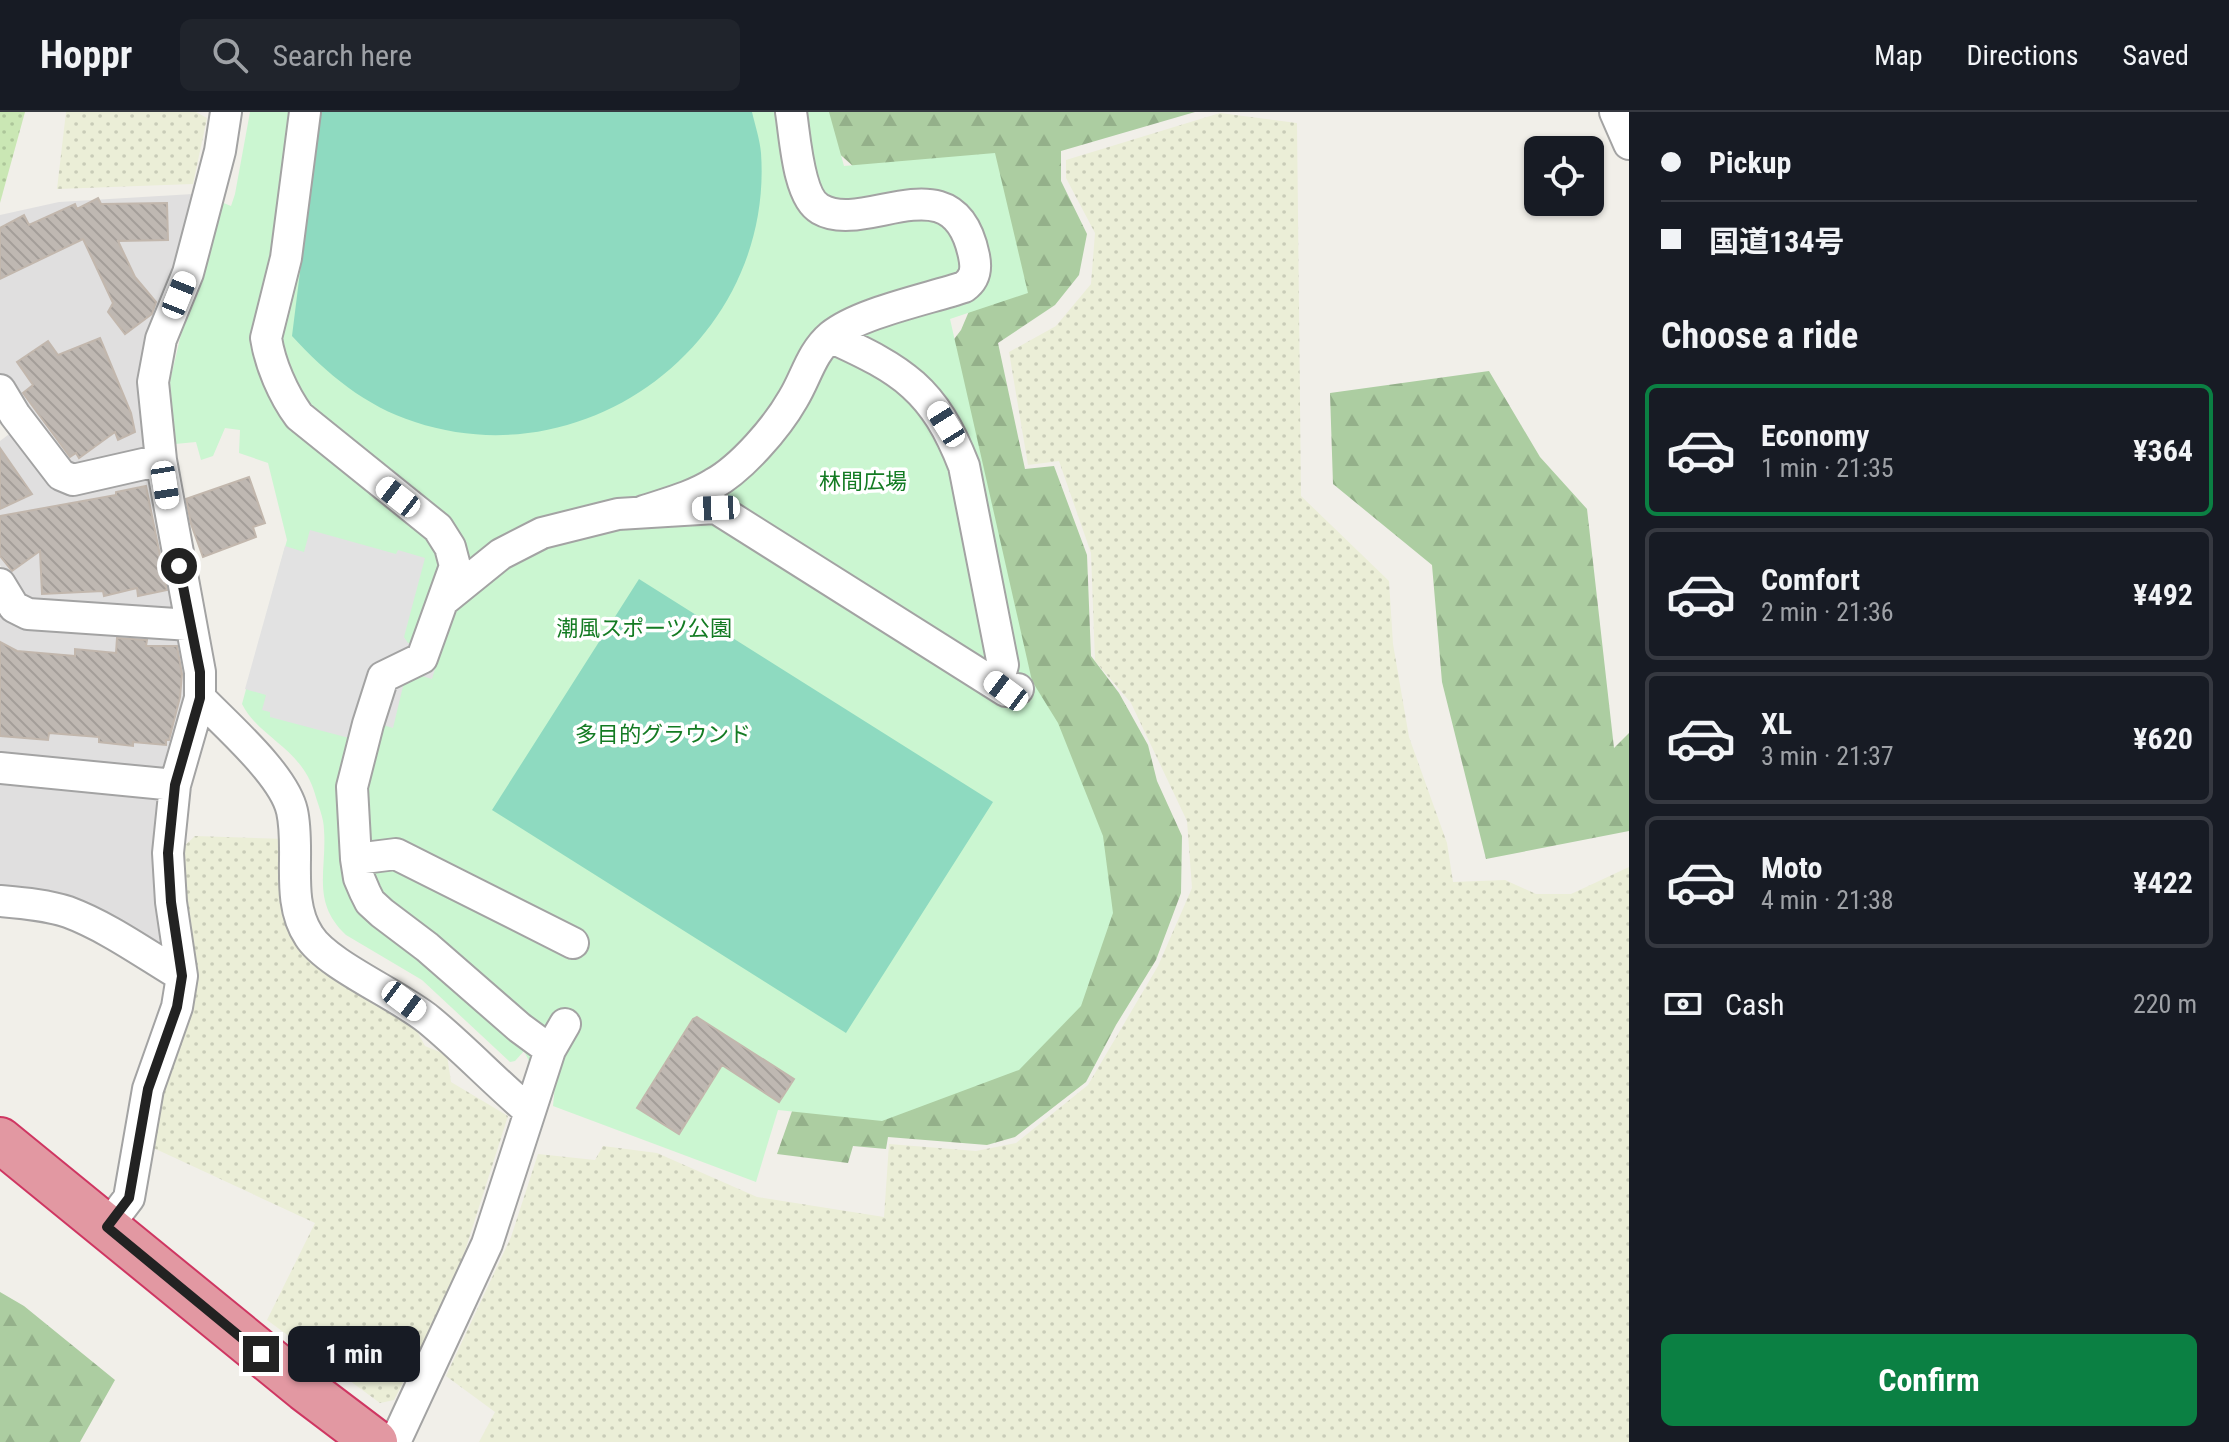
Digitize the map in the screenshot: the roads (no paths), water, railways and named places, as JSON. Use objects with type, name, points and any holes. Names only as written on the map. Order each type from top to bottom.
[{"type":"highway","points":[[0,1140],[305,1389],[375,1442]]},
{"type":"street","points":[[107,1227],[129,1198],[148,1089],[177,1007],[182,976],[168,876],[175,785],[200,698],[200,672],[161,460],[153,382],[161,339],[188,273],[220,151],[226,112]]},
{"type":"street","points":[[305,112],[286,258],[266,338],[268,347],[286,396],[306,423],[443,533],[455,566],[422,658],[383,677],[368,724],[352,787],[359,878],[370,902],[550,1050]]},
{"type":"street","points":[[644,511],[715,483],[745,458],[781,418],[795,397],[807,368],[830,337],[863,319],[964,287],[976,272],[974,255],[963,225],[953,215],[932,205],[908,205],[846,215],[822,211],[812,203],[805,190],[791,112]]},
{"type":"street","points":[[1615,112],[1629,144]]},
{"type":"street","points":[[444,600],[501,554],[542,533],[618,514],[716,508],[1004,684],[1003,665],[964,466],[955,441],[935,407],[904,377],[889,365],[830,337]]},
{"type":"street","points":[[5,411],[61,475],[73,480],[161,460]]},
{"type":"street","points":[[0,584],[14,607],[28,614],[190,625]]},
{"type":"street","points":[[200,698],[282,788],[291,808],[296,837],[296,901],[310,937],[325,953],[430,1020],[528,1110]]},
{"type":"street","points":[[0,768],[175,785]]},
{"type":"street","points":[[356,859],[396,854],[573,943]]},
{"type":"street","points":[[0,901],[66,912],[96,925],[182,976]]},
{"type":"street","points":[[395,1442],[487,1244],[528,1110],[550,1050],[565,1024]]},
{"type":"park label","name":"林間広場","points":[[863,481]]},
{"type":"park label","name":"潮風スポーツ公園","points":[[644,628]]},
{"type":"park label","name":"多目的グラウンド","points":[[663,734]]}]
